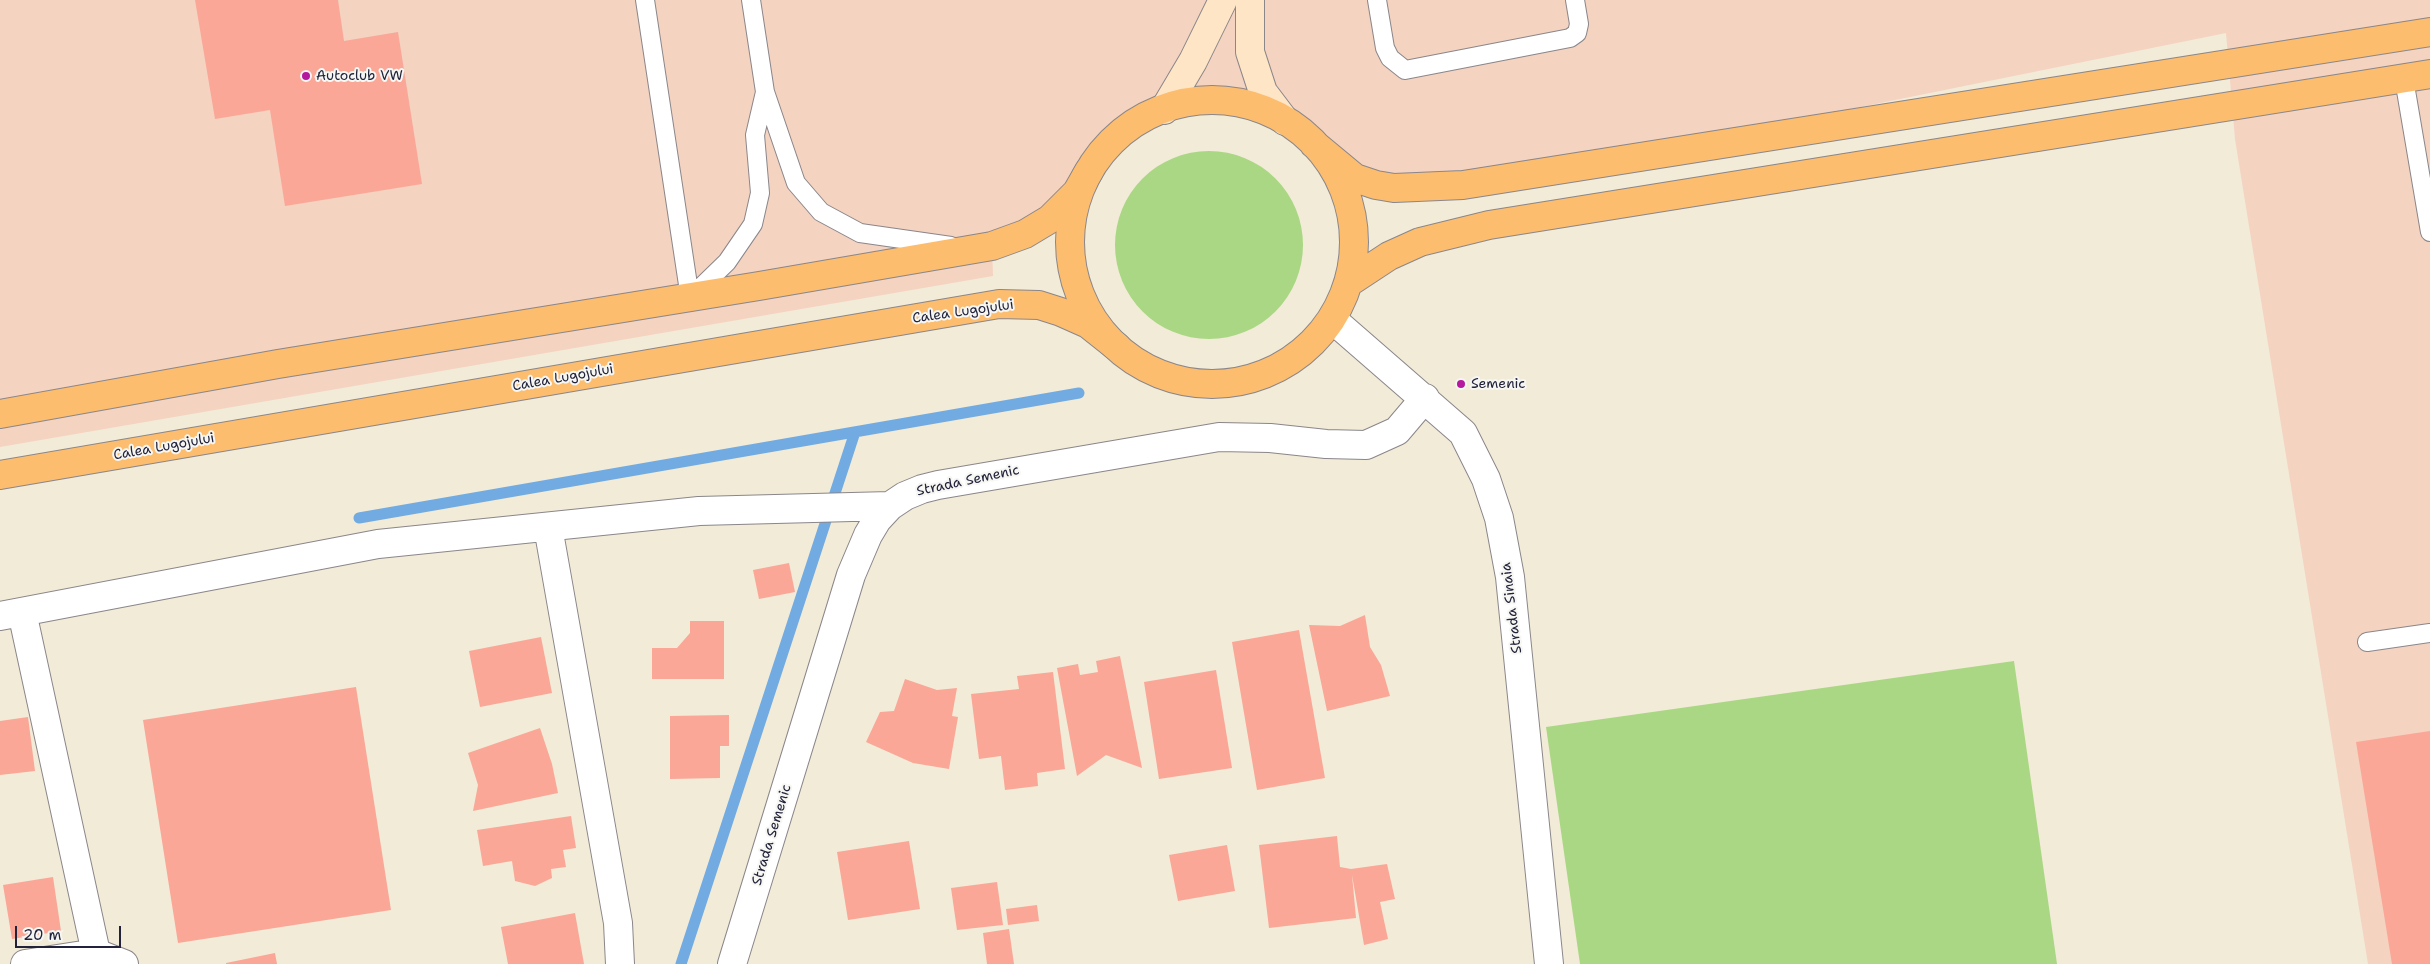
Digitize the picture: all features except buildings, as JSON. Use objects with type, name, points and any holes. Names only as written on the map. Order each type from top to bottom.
[{"type":"main road","points":[[0,414],[278,364],[690,298],[979,249],[1014,240],[1050,219],[1077,192],[1089,171],[1105,150],[1122,133],[1142,119],[1187,103],[1226,102],[1259,109],[1286,121],[1356,178],[1376,185],[1394,188],[1463,185],[2430,32]]},
{"type":"main road","points":[[1348,283],[1389,256],[1412,246],[1489,224],[2430,74]]},
{"type":"main road","points":[[1089,171],[1079,194],[1072,219],[1070,238],[1072,264],[1076,282],[1086,306],[1100,328],[1117,347],[1146,367],[1167,376],[1201,383],[1236,382],[1270,372],[1309,346],[1332,319],[1348,283],[1354,246],[1350,209],[1337,174],[1314,144]]},
{"type":"main road","name":"Calea Lugojului","points":[[0,475],[999,304],[1039,305],[1061,312],[1093,328],[1117,347]]},
{"type":"street","points":[[1164,110],[1185,76],[1223,0]]},
{"type":"street","points":[[1250,0],[1250,52],[1262,92],[1286,121]]},
{"type":"street","name":"Strada Sinaia","points":[[1332,319],[1462,432],[1486,479],[1499,518],[1510,577],[1549,964]]},
{"type":"street","name":"Strada Semenic","points":[[732,964],[851,575],[868,535],[877,520],[890,506],[905,496],[922,489],[977,477],[1219,437],[1366,445],[1397,431],[1424,398]]},
{"type":"street","points":[[96,954],[11,614],[378,544],[699,511],[890,506]]},
{"type":"street","points":[[548,527],[618,923],[620,964]]},
{"type":"street","points":[[25,964],[96,954],[124,964]]},
{"type":"lane","points":[[645,0],[690,298]]},
{"type":"lane","points":[[752,0],[766,92],[796,183],[821,212],[860,234],[979,249]]},
{"type":"lane","points":[[1377,0],[1385,48],[1390,58],[1406,70],[1570,38],[1577,33],[1579,24],[1575,0]]},
{"type":"lane","points":[[2404,79],[2430,232]]},
{"type":"lane","points":[[690,298],[727,262],[753,224],[760,193],[755,135],[766,92]]},
{"type":"lane","points":[[2367,642],[2430,634]]},
{"type":"shaded area","points":[[0,0],[2430,0],[2430,964],[2368,964],[2235,139],[2226,33],[1525,175],[1394,188],[1305,136],[1285,121],[1259,109],[1226,102],[1187,103],[1153,114],[1132,125],[1105,150],[1077,192],[992,246],[993,276],[0,447]]},
{"type":"green space","points":[[1200,151],[1218,151],[1245,158],[1276,178],[1296,209],[1303,236],[1303,254],[1296,281],[1276,312],[1245,332],[1218,339],[1200,339],[1182,335],[1165,328],[1149,318],[1136,305],[1126,289],[1119,272],[1115,254],[1115,236],[1119,218],[1126,201],[1136,185],[1149,172],[1165,162],[1182,155]]},
{"type":"green space","points":[[2014,661],[2057,964],[1580,964],[1546,727]]},
{"type":"waterway","points":[[359,518],[1079,393]]},
{"type":"waterway","points":[[681,964],[855,432]]},
{"type":"place","name":"Autoclub VW","points":[[306,76]]},
{"type":"place","name":"Semenic","points":[[1461,384]]}]
